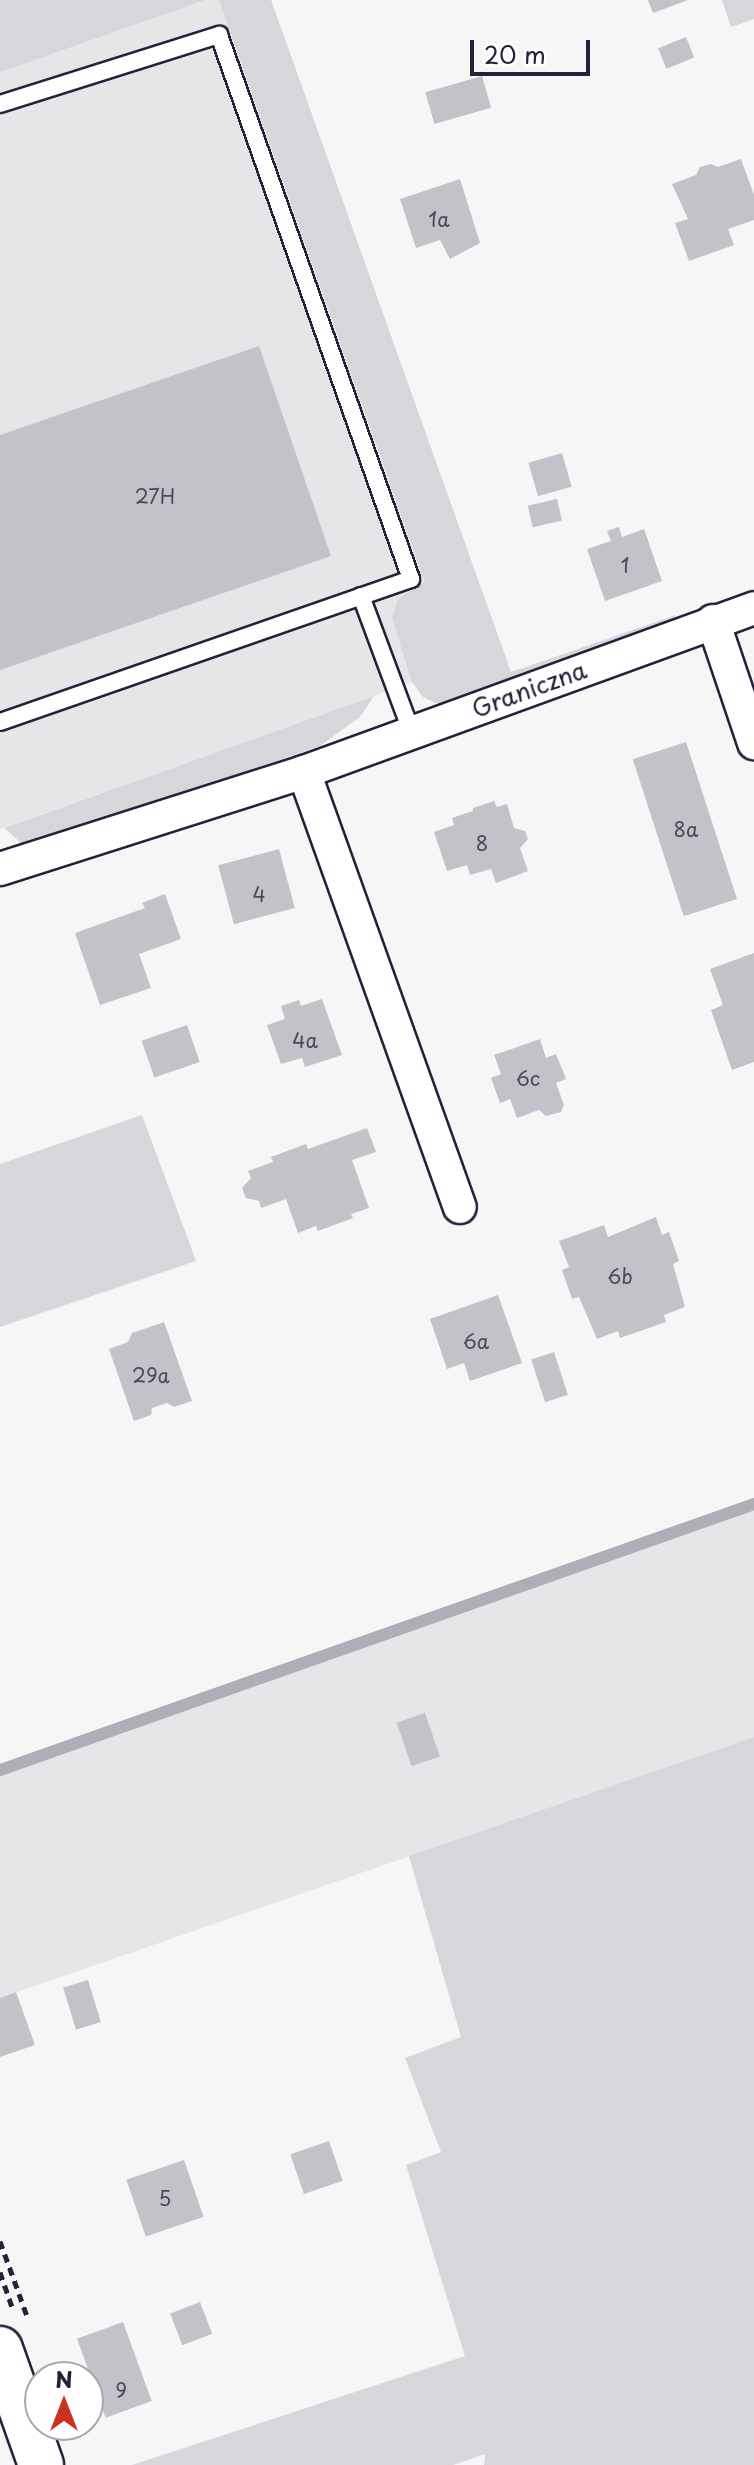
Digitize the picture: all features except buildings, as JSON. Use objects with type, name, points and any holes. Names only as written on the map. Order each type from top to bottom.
[{"type":"main road","points":[[14,2336],[41,2465]]},
{"type":"street","name":"Graniczna","points":[[0,869],[304,772],[754,608]]},
{"type":"street","points":[[713,621],[754,743]]},
{"type":"street","points":[[304,772],[460,1207]]},
{"type":"lane","points":[[0,104],[219,35],[411,579],[0,722]]},
{"type":"lane","points":[[361,596],[412,733]]},
{"type":"path","points":[[0,2241],[14,2336]]},
{"type":"shaded area","points":[[0,0],[271,0],[503,650],[0,829]]},
{"type":"shaded area","points":[[0,0],[205,0],[0,72]]},
{"type":"shaded area","points":[[219,0],[271,0],[511,672],[676,615],[670,625],[447,703],[435,703],[423,697],[412,682],[392,618],[398,599],[425,582]]},
{"type":"shaded area","points":[[722,0],[754,0],[754,19],[731,27]]},
{"type":"shaded area","points":[[374,696],[360,717],[320,746],[27,848],[4,828]]},
{"type":"shaded area","points":[[142,1115],[196,1261],[0,1327],[0,1164]]},
{"type":"shaded area","points":[[754,1509],[754,1737],[0,1998],[0,1773]]},
{"type":"shaded area","points":[[754,1737],[754,2465],[484,2465],[485,2454],[453,2465],[132,2465],[465,2356],[406,2165],[441,2152],[405,2058],[461,2037],[409,1856]]},
{"type":"waterway","points":[[0,1770],[754,1504]]}]
